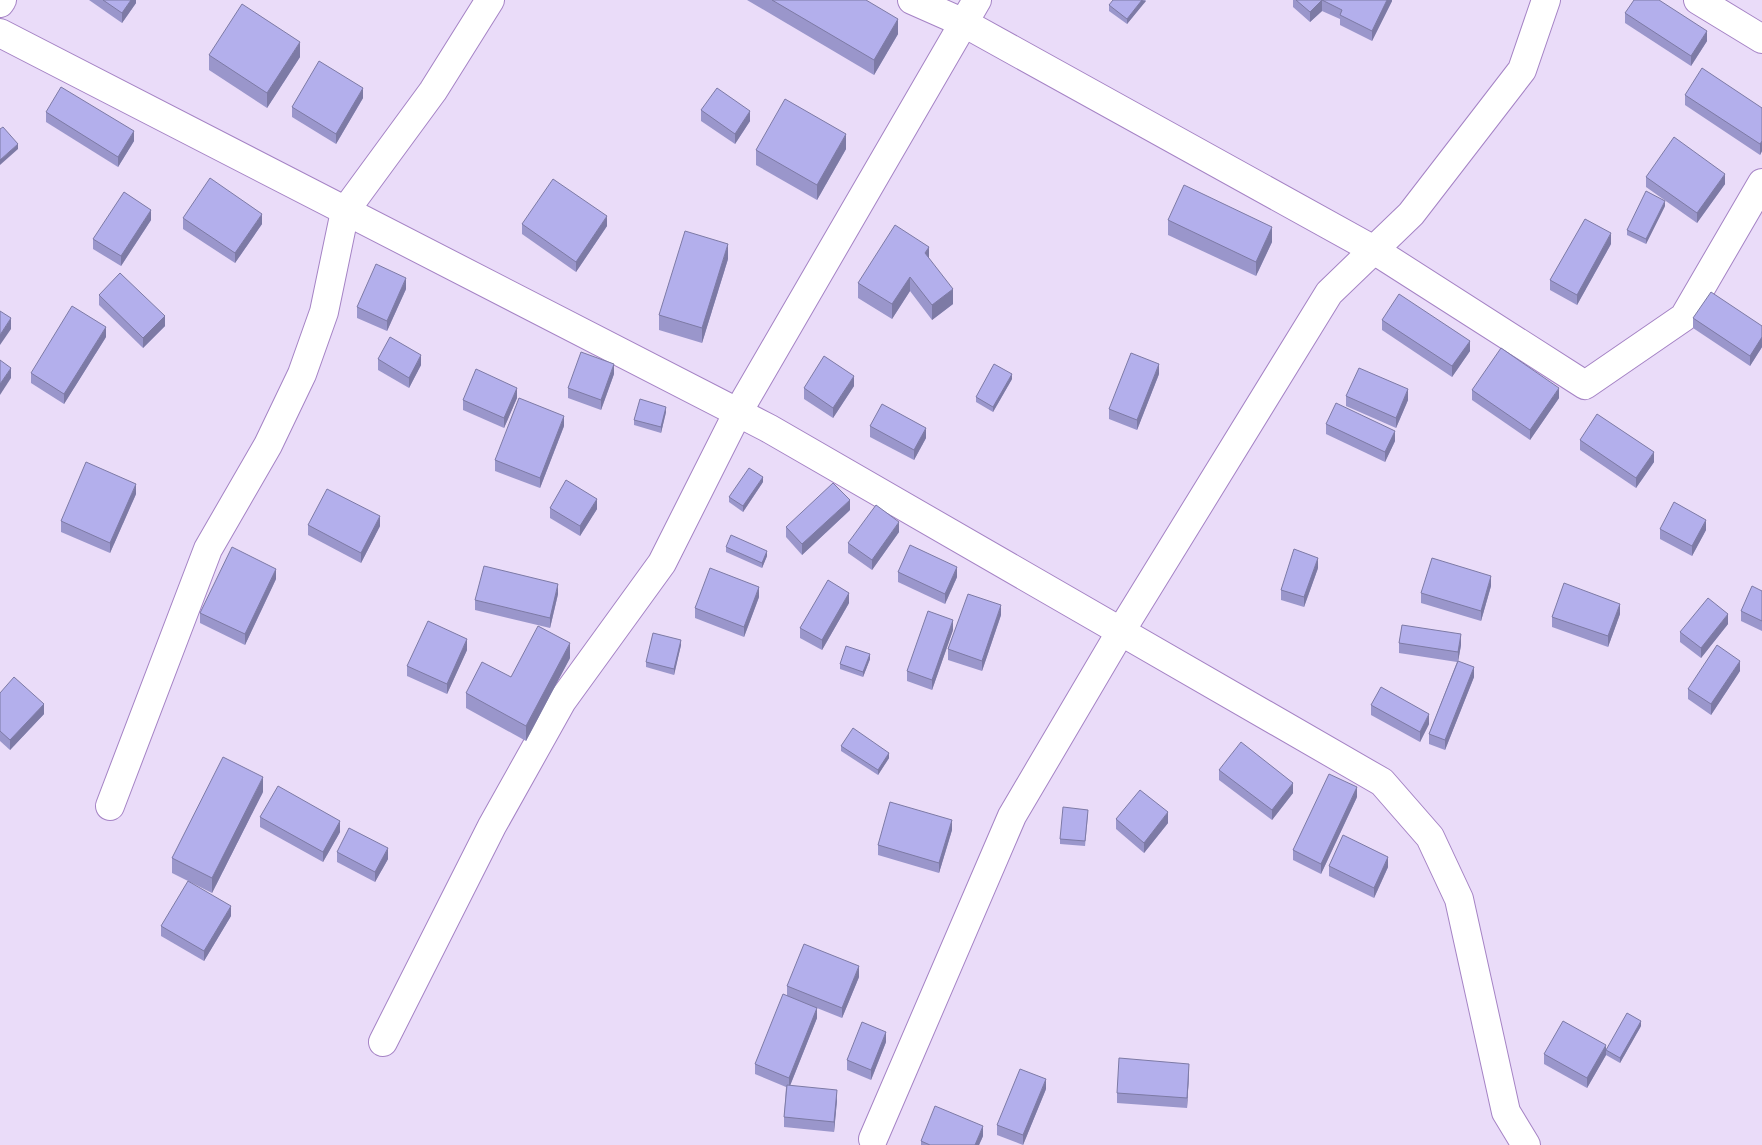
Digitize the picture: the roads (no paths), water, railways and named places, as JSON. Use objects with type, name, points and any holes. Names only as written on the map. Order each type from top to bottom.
[{"type":"street","points":[[0,4],[2,0]]},
{"type":"street","points":[[110,806],[208,549],[268,446],[302,374],[324,312],[345,210],[433,91],[490,0]]},
{"type":"street","points":[[912,0],[970,12],[1374,250],[1585,385],[1684,317],[1762,183]]},
{"type":"street","points":[[873,1139],[1012,816],[1121,630],[1329,293],[1411,214],[1522,70],[1546,0]]},
{"type":"street","points":[[1698,0],[1762,39]]},
{"type":"street","points":[[384,1042],[492,826],[562,701],[662,563],[738,412],[970,12]]},
{"type":"street","points":[[0,33],[777,433],[1382,782],[1430,837],[1459,898],[1506,1112],[1526,1145]]}]
